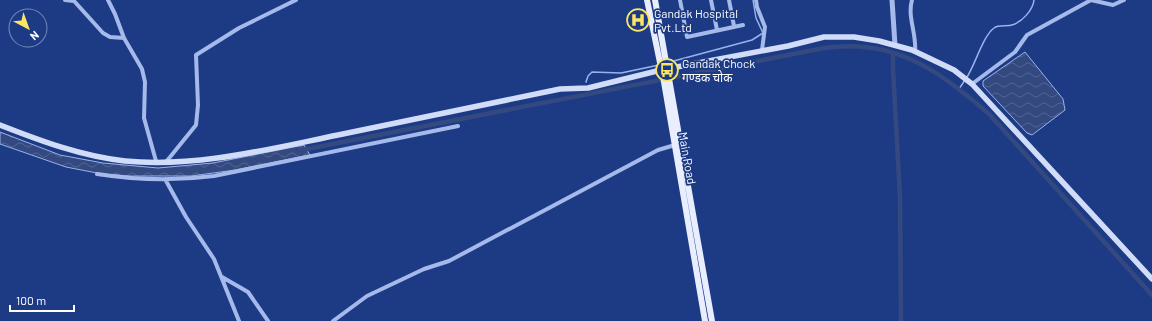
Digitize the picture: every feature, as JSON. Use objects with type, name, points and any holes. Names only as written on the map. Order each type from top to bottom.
[{"type":"main road","name":"Main Road","points":[[647,0],[665,71]]},
{"type":"main road","name":"Main Road","points":[[655,0],[665,71],[712,321]]},
{"type":"main road","points":[[0,125],[39,140],[80,153],[125,161],[166,162],[199,159],[250,152],[560,88],[588,88],[824,37],[854,37],[879,41],[915,52],[954,70],[972,84],[1152,278]]},
{"type":"main road","name":"Main Road","points":[[667,82],[675,145],[705,321]]},
{"type":"street","points":[[65,0],[74,0],[103,33],[110,37],[124,38]]},
{"type":"street","points":[[108,0],[116,14],[124,38],[142,69],[146,82],[144,118],[156,161]]},
{"type":"street","points":[[166,162],[196,125],[198,105],[196,55],[239,28],[296,0]]},
{"type":"street","points":[[680,0],[687,37],[743,25]]},
{"type":"street","points":[[711,0],[717,30]]},
{"type":"street","points":[[729,0],[734,26]]},
{"type":"street","points":[[756,0],[757,8],[765,27],[762,50]]},
{"type":"street","points":[[892,0],[895,46]]},
{"type":"street","points":[[912,0],[910,17],[916,42],[915,52]]},
{"type":"street","points":[[972,84],[1015,52],[1027,35],[1091,0],[1113,5],[1124,0]]},
{"type":"street","points":[[97,174],[144,179],[183,180],[214,176],[458,126]]},
{"type":"street","points":[[333,321],[367,296],[424,269],[449,261],[658,150],[675,145]]},
{"type":"street","points":[[165,179],[186,217],[214,259],[239,321]]},
{"type":"street","points":[[222,277],[248,292],[268,321]]},
{"type":"water","points":[[1025,52],[1063,99],[1065,110],[1032,135],[1027,133],[983,86],[983,81]]},
{"type":"water","points":[[0,132],[60,155],[103,163],[158,168],[213,163],[304,145],[310,155],[235,170],[191,176],[131,176],[102,174],[66,167],[0,144]]},
{"type":"waterway","points":[[670,62],[752,40],[763,33],[756,18],[753,0]]},
{"type":"waterway","points":[[967,77],[986,37],[990,32],[996,27],[1010,26],[1020,21],[1032,8],[1034,0]]},
{"type":"waterway","points":[[302,150],[824,48],[854,46],[882,50],[900,55],[932,70],[947,80],[989,114],[1152,295]]},
{"type":"waterway","points":[[893,53],[900,197],[901,321]]},
{"type":"waterway","points":[[586,82],[588,76],[592,72],[621,73],[659,65]]},
{"type":"waterway","points":[[959,89],[965,80]]},
{"type":"place","name":"Gandak Hospital Pvt.Ltd","points":[[638,20]]},
{"type":"place","name":"Gandak Chock गण्डक चोक","points":[[667,70]]}]
